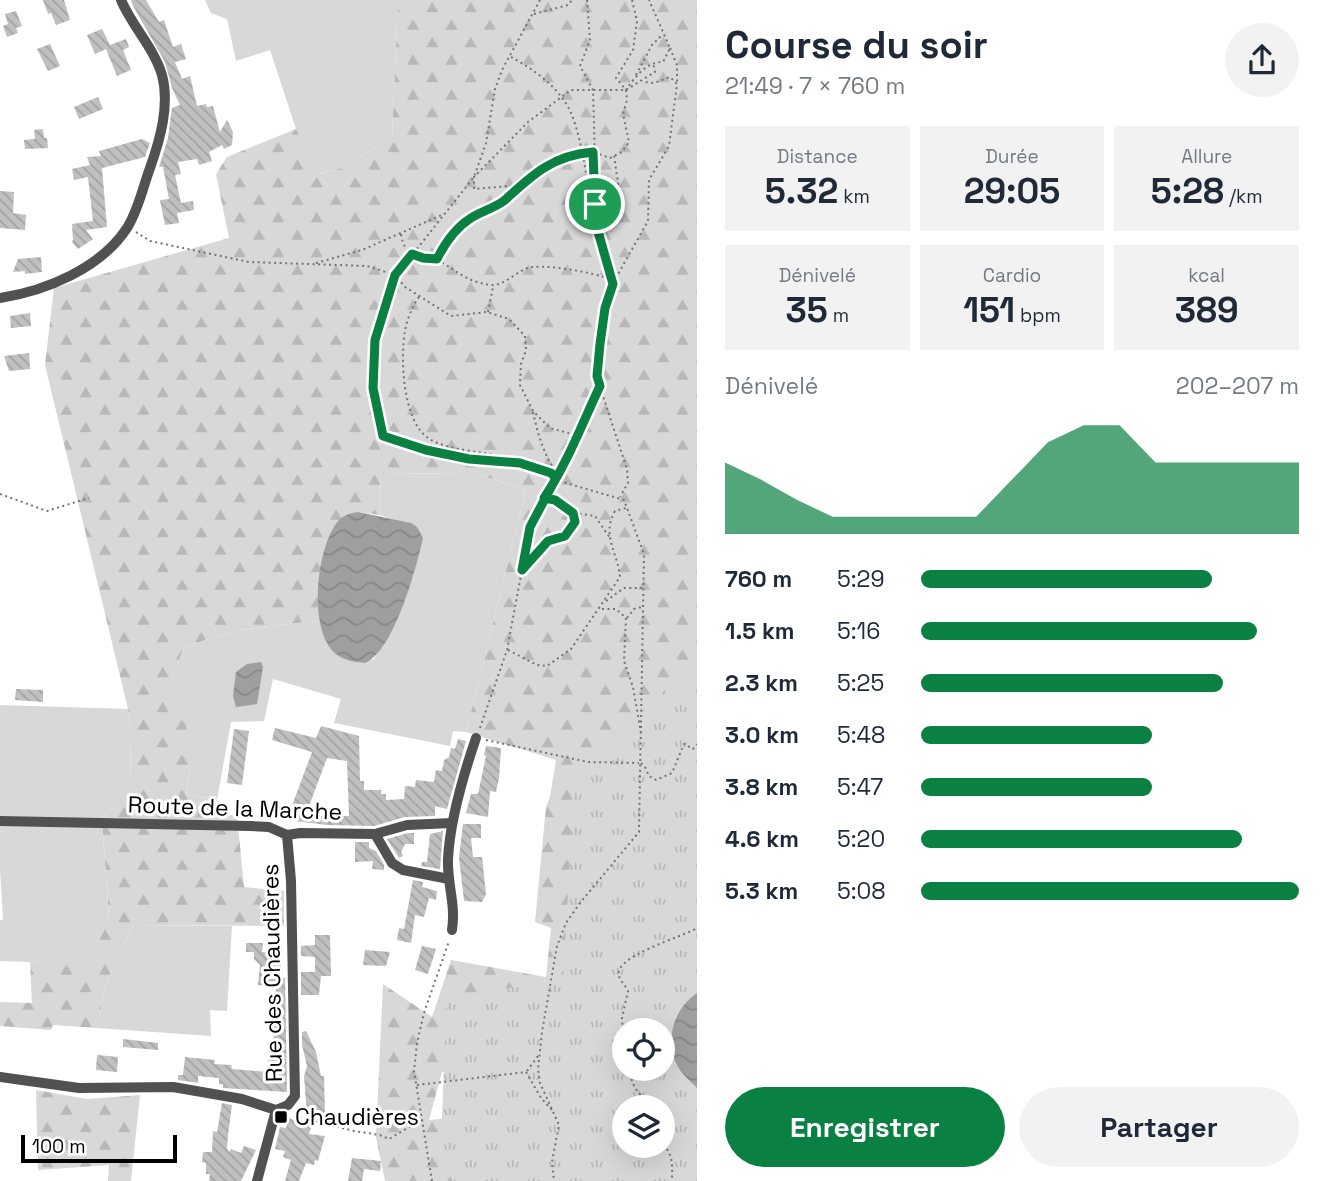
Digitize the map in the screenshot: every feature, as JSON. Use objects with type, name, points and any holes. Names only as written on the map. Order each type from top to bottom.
[{"type":"street","points":[[0,298],[35,290],[89,265],[111,247],[128,226],[160,139],[165,92],[161,73],[121,0]]},
{"type":"street","points":[[452,930],[455,912],[448,860],[452,823],[476,738]]},
{"type":"street","name":"Route de la Marche","points":[[0,821],[250,826],[269,827],[287,835],[375,834],[407,825],[452,823]]},
{"type":"street","points":[[375,834],[392,863],[403,870],[449,878]]},
{"type":"street","name":"Rue des Chaudières","points":[[257,1181],[276,1110],[288,1105],[295,1096],[291,881],[287,835]]},
{"type":"street","points":[[0,1077],[79,1088],[173,1087],[242,1099],[276,1110]]},
{"type":"path","points":[[521,185],[474,189],[474,177],[486,143],[495,89],[540,0]]},
{"type":"path","points":[[533,14],[568,5],[572,0]]},
{"type":"path","points":[[587,0],[590,40],[580,65],[593,90],[597,228]]},
{"type":"path","points":[[619,498],[628,484],[626,469],[597,376],[605,308],[613,284],[648,221],[649,180],[669,146],[677,84],[677,65],[649,0]]},
{"type":"path","points":[[437,259],[444,244],[457,229],[471,218],[505,200],[552,161],[593,152],[610,158],[622,152],[628,142],[623,114],[627,100],[626,89],[617,78],[633,50],[637,22],[631,1]]},
{"type":"path","points":[[626,89],[652,45],[663,34]]},
{"type":"path","points":[[636,76],[653,62],[663,62],[670,48]]},
{"type":"path","points":[[510,56],[540,75],[566,103],[577,132],[597,228],[613,284]]},
{"type":"path","points":[[653,62],[654,83]]},
{"type":"path","points":[[520,463],[447,455],[383,436],[373,388],[374,351],[395,275],[474,177],[528,122],[560,97],[570,90],[626,89],[655,72]]},
{"type":"path","points":[[642,81],[654,83],[670,77],[677,84]]},
{"type":"path","points":[[597,228],[605,202],[619,189],[614,156]]},
{"type":"path","points":[[314,264],[362,250],[445,213]]},
{"type":"path","points":[[128,226],[150,241],[249,262],[368,266],[395,275],[405,287],[451,316],[487,312],[509,319],[525,336],[526,350],[521,364],[520,385],[533,411],[539,437],[557,477]]},
{"type":"path","points":[[401,234],[403,243],[412,254],[437,259],[466,279],[494,286],[527,268],[593,273],[612,280]]},
{"type":"path","points":[[487,312],[494,286]]},
{"type":"path","points":[[419,297],[410,313],[403,353],[407,398],[416,426],[426,437],[439,444],[508,458],[624,499],[644,554],[639,832],[566,923],[557,946],[539,1054],[540,1083],[559,1125],[552,1162],[554,1181]]},
{"type":"path","points":[[600,386],[530,527],[507,650],[476,738],[588,762],[640,762],[649,776],[656,780],[672,774],[684,744],[693,749],[697,744]]},
{"type":"path","points":[[533,411],[550,428],[576,436]]},
{"type":"path","points":[[0,494],[47,511],[89,498]]},
{"type":"path","points":[[544,498],[555,500],[573,513],[594,516],[611,539]]},
{"type":"path","points":[[507,650],[537,665],[547,666],[571,649],[601,609],[620,577],[612,551],[610,520],[615,511],[627,507]]},
{"type":"path","points":[[522,570],[548,541],[565,536],[575,522],[573,513]]},
{"type":"path","points":[[605,602],[624,589],[644,588]]},
{"type":"path","points":[[642,738],[633,687],[624,662],[626,618],[634,610],[643,607]]},
{"type":"path","points":[[601,609],[616,609],[626,618]]},
{"type":"path","points":[[622,1018],[628,991],[619,977],[619,970],[626,959],[697,928]]},
{"type":"path","points":[[432,1181],[414,1071],[417,1042],[452,930]]},
{"type":"path","points":[[416,1086],[526,1072],[539,1054]]},
{"type":"path","points":[[526,1072],[541,1098],[555,1114]]},
{"type":"path","points":[[276,1110],[389,1139],[422,1120]]},
{"type":"path","points":[[672,1158],[672,1181]]},
{"type":"green space","points":[[205,0],[398,0],[392,138],[341,168],[318,174],[296,129],[270,50],[236,61],[227,19],[211,13]]},
{"type":"green space","points":[[398,0],[697,0],[697,836],[630,1018],[612,1018],[612,1081],[625,1081],[625,1095],[612,1095],[612,1153],[524,1067],[442,1072],[429,1120],[528,1110],[548,1181],[385,1181],[376,1137],[383,984],[432,1017],[451,960],[546,977],[551,928],[535,922],[546,807],[556,760],[466,732],[526,490],[474,473],[381,474],[379,515],[358,512],[318,601],[320,621],[233,632],[183,649],[169,688],[185,711],[190,767],[186,795],[217,800],[214,816],[237,815],[244,887],[284,891],[284,926],[133,925],[106,983],[97,1028],[53,1025],[51,1030],[0,1026],[0,1002],[32,1003],[30,962],[91,957],[109,918],[102,820],[130,782],[131,733],[128,709],[45,365],[54,288],[229,238],[216,174],[227,157],[296,129],[319,174],[341,168],[392,138]]},
{"type":"green space","points":[[474,473],[526,490],[466,732],[453,731],[450,746],[334,723],[341,699],[273,679],[264,721],[231,722],[217,800],[186,795],[190,767],[169,688],[183,649],[233,632],[320,621],[327,644],[373,660],[388,637],[417,527],[379,515],[381,474]]},
{"type":"green space","points":[[697,672],[697,1181],[452,1181],[441,1140],[447,997],[563,980],[575,772],[665,690]]},
{"type":"green space","points":[[0,705],[128,709],[131,733],[130,782],[102,820],[109,918],[91,958],[0,961],[0,920],[3,920],[0,869]]},
{"type":"green space","points":[[133,925],[232,926],[227,1011],[210,1010],[211,1036],[97,1028],[106,983]]},
{"type":"green space","points":[[36,1090],[87,1099],[140,1095],[131,1181],[108,1181],[109,1165],[38,1170]]},
{"type":"green space","points":[[617,1158],[628,1158],[632,1173]]},
{"type":"water","points":[[358,512],[411,523],[417,527],[423,538],[409,588],[394,626],[376,655],[365,663],[342,658],[329,645],[318,611],[320,569],[331,532],[341,518]]},
{"type":"water","points":[[261,662],[263,667],[257,704],[236,707],[233,696],[236,672],[247,664]]},
{"type":"water","points":[[697,993],[697,1088],[678,1067],[675,1060],[675,1022],[689,1000]]},
{"type":"building","points":[[43,0],[64,0],[70,20],[56,25]]},
{"type":"building","points":[[131,0],[146,0],[159,22],[164,20],[173,47],[181,44],[186,59],[175,62],[182,79],[190,76],[197,106],[213,106],[220,132],[227,120],[233,132],[232,145],[224,149],[222,145],[209,152],[212,161],[199,165],[197,159],[178,162],[181,174],[175,175],[181,203],[193,201],[194,210],[177,213],[179,223],[165,225],[160,200],[169,199],[163,167],[159,167],[168,138],[172,108],[180,105],[165,62]]},
{"type":"building","points":[[16,11],[22,26],[16,28],[18,33],[7,37],[3,26],[8,24],[5,14]]},
{"type":"building","points":[[102,29],[110,45],[126,39],[129,47],[123,50],[131,70],[117,76],[106,49],[95,54],[87,35]]},
{"type":"building","points":[[50,44],[60,66],[48,71],[37,49]]},
{"type":"building","points":[[98,97],[103,109],[79,119],[74,107]]},
{"type":"building","points":[[43,129],[48,148],[25,149],[24,140],[35,139],[34,130]]},
{"type":"building","points":[[142,139],[150,143],[145,157],[102,168],[107,227],[86,230],[93,239],[78,249],[72,242],[72,224],[93,221],[88,177],[74,180],[72,169],[90,165],[87,157],[101,156],[99,151]]},
{"type":"building","points":[[0,191],[14,192],[13,213],[26,215],[25,230],[0,228]]},
{"type":"building","points":[[41,257],[42,272],[13,272],[18,259]]},
{"type":"building","points":[[30,313],[31,326],[11,328],[10,316]]},
{"type":"building","points":[[29,353],[30,369],[9,371],[4,356]]},
{"type":"building","points":[[16,689],[43,690],[43,702],[15,700]]},
{"type":"building","points":[[321,726],[359,736],[360,781],[364,781],[364,790],[381,790],[381,794],[386,794],[386,800],[404,799],[405,786],[415,787],[416,780],[434,782],[436,770],[442,771],[444,760],[449,757],[451,748],[455,749],[458,739],[466,741],[447,809],[435,806],[435,816],[405,817],[374,826],[327,825],[265,814],[265,805],[290,811],[312,752],[272,740],[275,728],[316,738]],"holes":[[[327,758],[347,761],[349,816],[333,818],[306,814]]]},
{"type":"building","points":[[234,729],[249,731],[242,785],[227,783]]},
{"type":"building","points":[[486,746],[501,748],[499,778],[496,792],[490,791],[488,817],[466,813],[471,794],[478,794]]},
{"type":"building","points":[[463,824],[481,824],[481,838],[471,838],[473,857],[482,857],[486,894],[482,902],[464,901],[459,857]]},
{"type":"building","points":[[443,831],[440,869],[421,866],[422,862],[427,862],[430,834]]},
{"type":"building","points":[[414,833],[414,844],[405,844],[401,852],[403,856],[399,858],[387,839]]},
{"type":"building","points":[[355,842],[369,842],[369,848],[376,851],[384,870],[372,869],[373,861],[355,862]]},
{"type":"building","points":[[413,880],[423,882],[422,887],[437,891],[436,900],[429,898],[424,917],[415,915],[411,943],[397,940],[399,928],[404,929]]},
{"type":"building","points":[[315,935],[330,935],[331,976],[321,976],[319,995],[301,995],[301,972],[315,972],[315,957],[301,956],[301,946],[315,945]]},
{"type":"building","points":[[246,943],[263,943],[262,952],[281,953],[281,978],[285,978],[287,1092],[223,1088],[223,1084],[219,1084],[219,1078],[198,1076],[198,1083],[178,1080],[178,1075],[183,1075],[185,1057],[215,1060],[214,1064],[231,1065],[232,1069],[268,1072],[268,1057],[274,1058],[273,1011],[269,1010],[269,1002],[276,1002],[276,986],[258,985],[260,965],[254,959],[254,952],[246,952]]},
{"type":"building","points":[[422,946],[436,949],[428,974],[415,970]]},
{"type":"building","points":[[365,950],[390,952],[386,966],[363,965]]},
{"type":"building","points":[[306,1031],[316,1052],[321,1076],[324,1076],[325,1114],[307,1115],[304,1076],[307,1066],[302,1045],[302,1032]]},
{"type":"building","points":[[123,1039],[158,1043],[158,1050],[123,1047]]},
{"type":"building","points":[[97,1055],[118,1057],[117,1072],[96,1070]]},
{"type":"building","points":[[222,1103],[232,1105],[227,1148],[229,1152],[231,1149],[241,1153],[244,1146],[256,1150],[241,1181],[209,1181],[210,1174],[206,1174],[206,1163],[202,1162],[203,1152],[212,1152],[213,1131],[217,1132]]},
{"type":"building","points":[[289,1118],[311,1127],[309,1134],[325,1136],[318,1161],[315,1160],[314,1165],[306,1163],[299,1181],[285,1181],[291,1160],[283,1157],[285,1151],[275,1149],[280,1127],[286,1128]]},
{"type":"building","points":[[352,1158],[381,1161],[380,1171],[364,1169],[362,1181],[348,1181]]},
{"type":"place","name":"Chaudières","points":[[281,1117]]},
{"type":"route","points":[[595,204],[593,152],[552,161],[505,200],[471,218],[457,229],[444,244],[437,259],[412,254],[395,275],[375,340],[373,388],[383,436],[426,450],[469,459],[520,463],[551,473],[556,478],[544,498],[530,527],[522,570],[548,541],[565,536],[575,522],[573,513],[555,500],[544,498],[555,481],[562,468],[600,386],[597,376],[600,344],[605,308],[613,284],[597,228],[595,204]]}]
